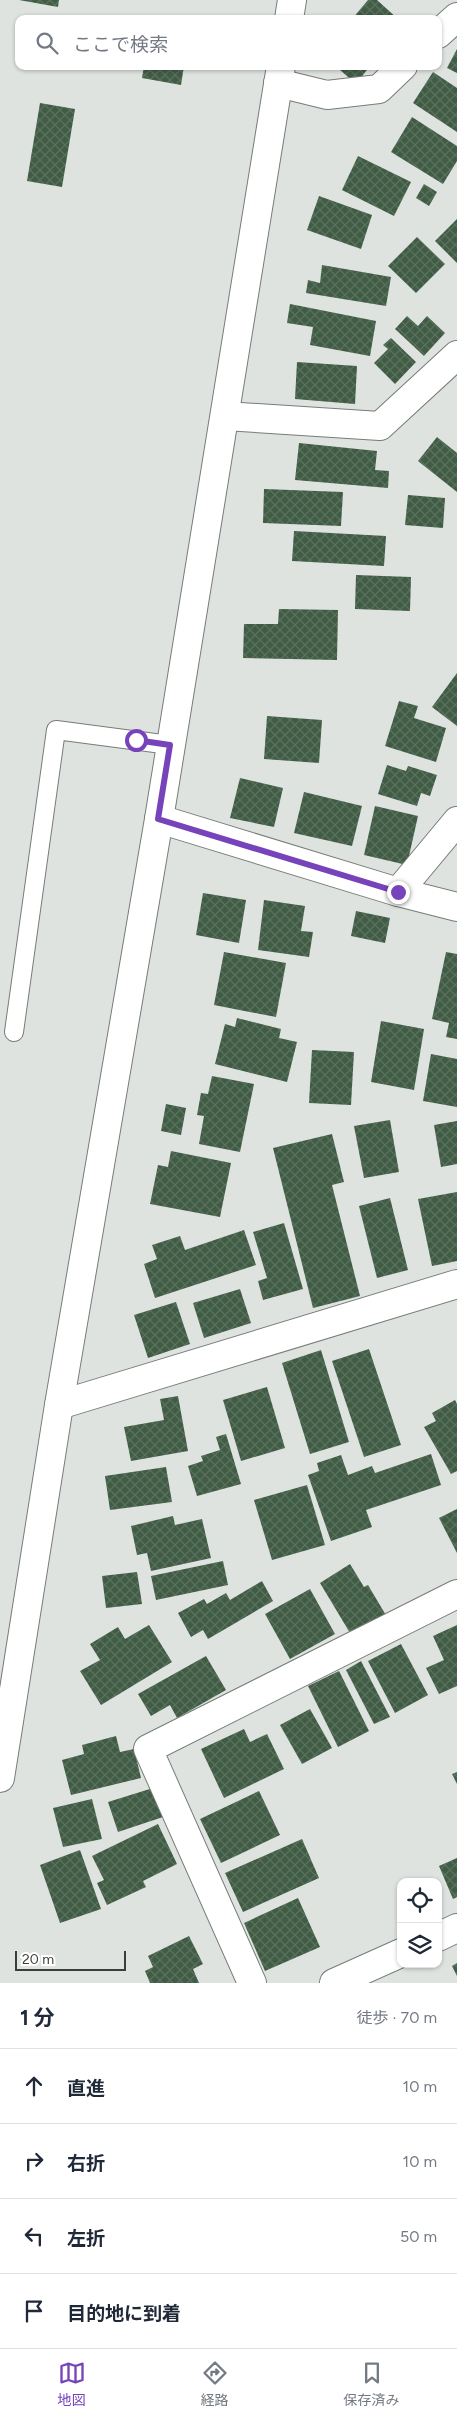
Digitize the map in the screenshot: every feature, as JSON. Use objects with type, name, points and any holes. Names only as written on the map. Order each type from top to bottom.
[{"type":"street","points":[[290,15],[292,0]]},
{"type":"street","points":[[442,30],[457,17]]},
{"type":"street","points":[[0,1778],[59,1405],[225,416],[280,74],[327,95],[379,89],[399,70]]},
{"type":"street","points":[[225,416],[380,426],[457,354]]},
{"type":"street","points":[[158,819],[398,892],[457,906]]},
{"type":"street","points":[[398,892],[457,820]]},
{"type":"street","points":[[59,1405],[457,1284]]},
{"type":"street","points":[[252,1983],[148,1749],[457,1594]]},
{"type":"street","points":[[442,1934],[457,1928]]},
{"type":"street","points":[[334,1983],[397,1955]]},
{"type":"lane","points":[[14,1032],[56,730],[170,745]]},
{"type":"building","points":[[19,0],[59,0],[58,7]]},
{"type":"building","points":[[368,0],[377,0],[394,15],[355,15]]},
{"type":"building","points":[[457,49],[457,73],[447,68]]},
{"type":"building","points":[[143,70],[183,70],[181,85],[142,78]]},
{"type":"building","points":[[340,70],[367,70],[356,84]]},
{"type":"building","points":[[433,72],[457,88],[457,132],[413,103]]},
{"type":"building","points":[[40,103],[75,109],[62,187],[27,181]]},
{"type":"building","points":[[412,117],[457,146],[457,161],[443,184],[391,152]]},
{"type":"building","points":[[358,156],[411,182],[394,216],[342,190]]},
{"type":"building","points":[[424,184],[437,192],[429,206],[416,198]]},
{"type":"building","points":[[319,196],[372,215],[361,249],[307,230]]},
{"type":"building","points":[[457,219],[457,263],[435,241]]},
{"type":"building","points":[[417,237],[445,264],[416,293],[388,266]]},
{"type":"building","points":[[322,265],[391,277],[386,306],[306,293],[308,280],[320,283]]},
{"type":"building","points":[[290,304],[376,321],[370,356],[310,345],[313,327],[287,323]]},
{"type":"building","points":[[407,316],[418,326],[427,316],[445,333],[424,356],[395,329]]},
{"type":"building","points":[[391,338],[416,362],[395,384],[374,363],[388,349],[383,345]]},
{"type":"building","points":[[297,362],[357,366],[355,404],[295,399]]},
{"type":"building","points":[[437,437],[457,453],[457,492],[418,461]]},
{"type":"building","points":[[299,443],[377,451],[375,470],[389,471],[388,488],[295,480]]},
{"type":"building","points":[[264,489],[343,492],[341,526],[263,523]]},
{"type":"building","points":[[408,495],[445,498],[443,528],[405,525]]},
{"type":"building","points":[[294,531],[386,536],[384,566],[292,561]]},
{"type":"building","points":[[356,575],[411,577],[410,611],[355,609]]},
{"type":"building","points":[[279,609],[338,610],[337,660],[243,658],[244,624],[278,624]]},
{"type":"building","points":[[457,673],[457,726],[432,707]]},
{"type":"building","points":[[399,701],[418,706],[414,718],[446,728],[436,762],[385,746]]},
{"type":"building","points":[[267,716],[322,720],[319,763],[264,759]]},
{"type":"building","points":[[387,765],[406,771],[408,766],[437,775],[430,796],[421,793],[417,806],[378,794]]},
{"type":"building","points":[[240,778],[283,788],[274,827],[230,818]]},
{"type":"building","points":[[304,792],[362,806],[352,846],[294,833]]},
{"type":"building","points":[[375,806],[418,816],[407,865],[364,855]]},
{"type":"building","points":[[203,893],[246,900],[239,943],[196,935]]},
{"type":"building","points":[[264,900],[305,906],[301,931],[313,932],[309,957],[258,950]]},
{"type":"building","points":[[356,911],[390,918],[385,943],[351,936]]},
{"type":"building","points":[[224,952],[286,963],[276,1017],[214,1005]]},
{"type":"building","points":[[446,952],[457,954],[457,1039],[446,1037],[449,1023],[432,1019]]},
{"type":"building","points":[[237,1018],[281,1029],[279,1038],[297,1042],[287,1082],[215,1064],[225,1024],[235,1027]]},
{"type":"building","points":[[381,1021],[424,1029],[414,1090],[371,1082]]},
{"type":"building","points":[[312,1050],[354,1052],[351,1105],[309,1103]]},
{"type":"building","points":[[431,1054],[457,1059],[457,1107],[423,1101]]},
{"type":"building","points":[[212,1076],[254,1084],[240,1152],[199,1144],[204,1116],[197,1115],[201,1093],[208,1094]]},
{"type":"building","points":[[166,1104],[186,1108],[181,1135],[161,1131]]},
{"type":"building","points":[[390,1120],[399,1172],[364,1178],[354,1126]]},
{"type":"building","points":[[457,1121],[457,1164],[441,1167],[434,1125]]},
{"type":"building","points":[[332,1134],[344,1182],[332,1185],[360,1296],[313,1308],[273,1148]]},
{"type":"building","points":[[171,1151],[231,1163],[220,1217],[150,1204],[158,1165],[168,1167]]},
{"type":"building","points":[[457,1192],[457,1261],[432,1266],[418,1199]]},
{"type":"building","points":[[390,1198],[408,1270],[377,1278],[359,1206]]},
{"type":"building","points":[[284,1223],[303,1289],[263,1300],[258,1281],[267,1278],[253,1232]]},
{"type":"building","points":[[244,1230],[256,1265],[155,1298],[144,1264],[157,1259],[152,1245],[180,1236],[185,1250]]},
{"type":"building","points":[[240,1289],[251,1323],[204,1338],[193,1303]]},
{"type":"building","points":[[176,1302],[190,1344],[148,1358],[134,1315]]},
{"type":"building","points":[[369,1349],[401,1445],[364,1457],[332,1361]]},
{"type":"building","points":[[321,1350],[349,1442],[310,1454],[282,1363]]},
{"type":"building","points":[[267,1387],[285,1448],[241,1461],[223,1400]]},
{"type":"building","points":[[178,1396],[188,1451],[131,1461],[124,1427],[164,1420],[160,1399]]},
{"type":"building","points":[[455,1400],[457,1404],[457,1471],[451,1474],[424,1427],[436,1421],[432,1413]]},
{"type":"building","points":[[226,1434],[241,1484],[197,1496],[188,1466],[203,1461],[201,1456],[220,1450],[216,1437]]},
{"type":"building","points":[[431,1454],[441,1485],[366,1510],[372,1527],[331,1541],[308,1475],[319,1471],[317,1463],[341,1455],[348,1475],[372,1466],[375,1473]]},
{"type":"building","points":[[166,1467],[172,1502],[110,1510],[105,1476]]},
{"type":"building","points":[[307,1485],[325,1545],[272,1560],[254,1500]]},
{"type":"building","points":[[457,1509],[457,1553],[439,1518]]},
{"type":"building","points":[[173,1516],[175,1525],[202,1519],[211,1558],[151,1571],[147,1553],[137,1555],[131,1526]]},
{"type":"building","points":[[223,1561],[228,1585],[156,1600],[151,1576]]},
{"type":"building","points":[[350,1564],[364,1587],[368,1585],[387,1617],[353,1638],[320,1583]]},
{"type":"building","points":[[137,1572],[142,1604],[106,1608],[102,1576]]},
{"type":"building","points":[[262,1581],[273,1601],[208,1639],[203,1630],[191,1637],[178,1613],[204,1599],[207,1604],[226,1593],[230,1600]]},
{"type":"building","points":[[310,1589],[335,1634],[290,1659],[265,1614]]},
{"type":"building","points":[[149,1625],[172,1662],[101,1705],[80,1671],[100,1660],[90,1644],[118,1627],[125,1639]]},
{"type":"building","points":[[457,1625],[457,1686],[439,1694],[426,1668],[444,1660],[433,1636]]},
{"type":"building","points":[[401,1644],[428,1695],[395,1713],[368,1661]]},
{"type":"building","points":[[206,1656],[226,1690],[177,1718],[170,1705],[151,1716],[138,1694]]},
{"type":"building","points":[[361,1661],[390,1717],[374,1724],[346,1670]]},
{"type":"building","points":[[339,1671],[369,1731],[338,1747],[308,1686]]},
{"type":"building","points":[[310,1709],[332,1748],[302,1764],[280,1725]]},
{"type":"building","points":[[244,1729],[250,1742],[267,1734],[284,1769],[224,1798],[201,1749]]},
{"type":"building","points":[[116,1736],[120,1752],[134,1749],[141,1778],[71,1795],[62,1760],[84,1754],[82,1745]]},
{"type":"building","points":[[457,1772],[457,1784],[452,1774]]},
{"type":"building","points":[[153,1788],[163,1817],[118,1832],[108,1802]]},
{"type":"building","points":[[259,1791],[280,1835],[221,1863],[200,1819]]},
{"type":"building","points":[[92,1799],[102,1839],[63,1847],[53,1808]]},
{"type":"building","points":[[158,1824],[177,1864],[143,1881],[146,1887],[107,1905],[97,1883],[104,1880],[92,1856]]},
{"type":"building","points":[[302,1839],[319,1878],[243,1912],[225,1873]]},
{"type":"building","points":[[80,1850],[101,1909],[60,1923],[40,1865]]},
{"type":"building","points":[[457,1858],[457,1897],[453,1899],[439,1866]]},
{"type":"building","points":[[298,1898],[320,1947],[265,1971],[244,1923]]},
{"type":"building","points":[[189,1936],[203,1964],[193,1969],[199,1983],[150,1983],[145,1971],[153,1967],[148,1956]]},
{"type":"building","points":[[457,1963],[457,1976],[452,1966]]},
{"type":"route","points":[[136,740],[170,745],[158,819],[398,892]]}]
